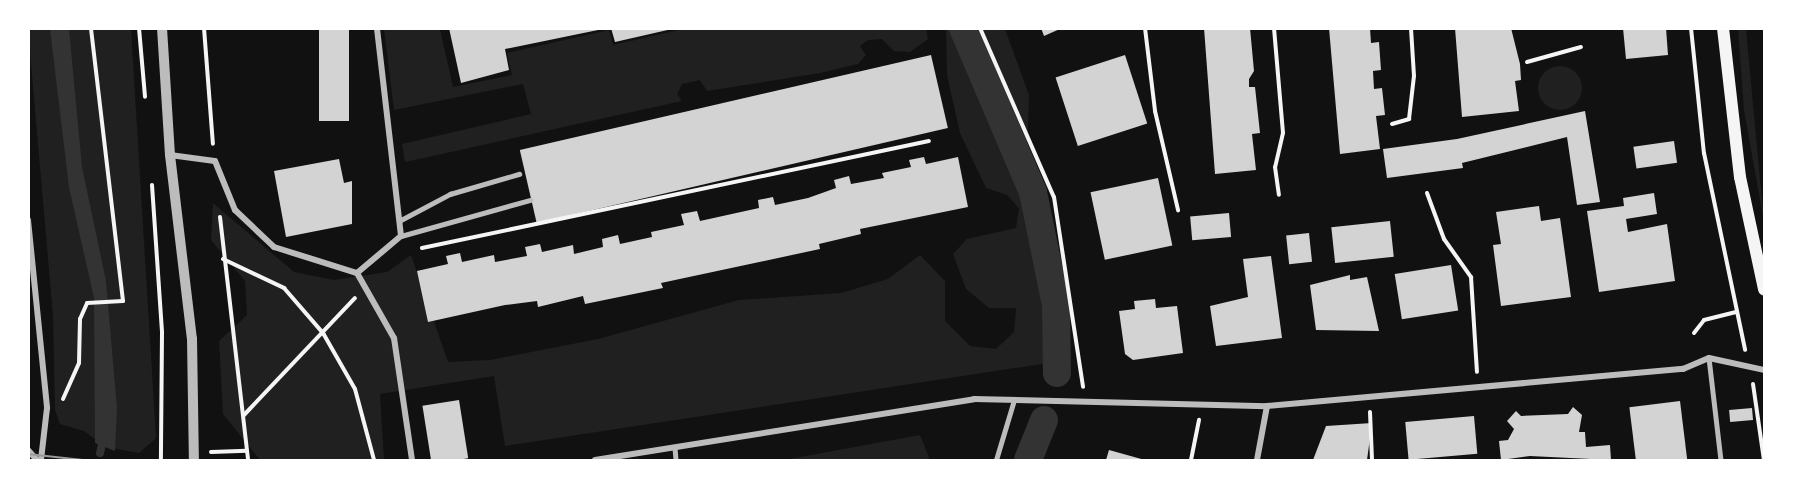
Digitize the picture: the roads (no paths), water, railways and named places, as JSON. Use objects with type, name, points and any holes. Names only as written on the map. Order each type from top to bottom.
[{"type":"main road","points":[[1723,28],[1740,177],[1764,289]]},
{"type":"street","points":[[162,28],[170,155],[192,339],[194,460]]},
{"type":"street","points":[[357,273],[401,236],[377,28]]},
{"type":"street","points":[[170,155],[215,161],[235,210],[274,248],[357,273],[394,338],[412,460]]},
{"type":"street","points":[[28,220],[46,408],[39,460]]},
{"type":"street","points":[[595,460],[974,399],[1267,406],[1683,369],[1708,358],[1750,371],[1764,370]]},
{"type":"street","points":[[1257,460],[1267,406]]},
{"type":"street","points":[[28,450],[39,460]]},
{"type":"lane","points":[[399,221],[450,194],[519,174]]},
{"type":"lane","points":[[401,236],[530,200]]},
{"type":"lane","points":[[1708,358],[1722,460]]},
{"type":"lane","points":[[996,460],[1014,400]]},
{"type":"lane","points":[[675,448],[676,460]]},
{"type":"waterway","points":[[963,28],[1033,192],[1056,305],[1057,373]]},
{"type":"waterway","points":[[1028,460],[1044,420]]},
{"type":"waterway","points":[[100,453],[104,436]]},
{"type":"tram line","points":[[28,454],[83,460]]}]
